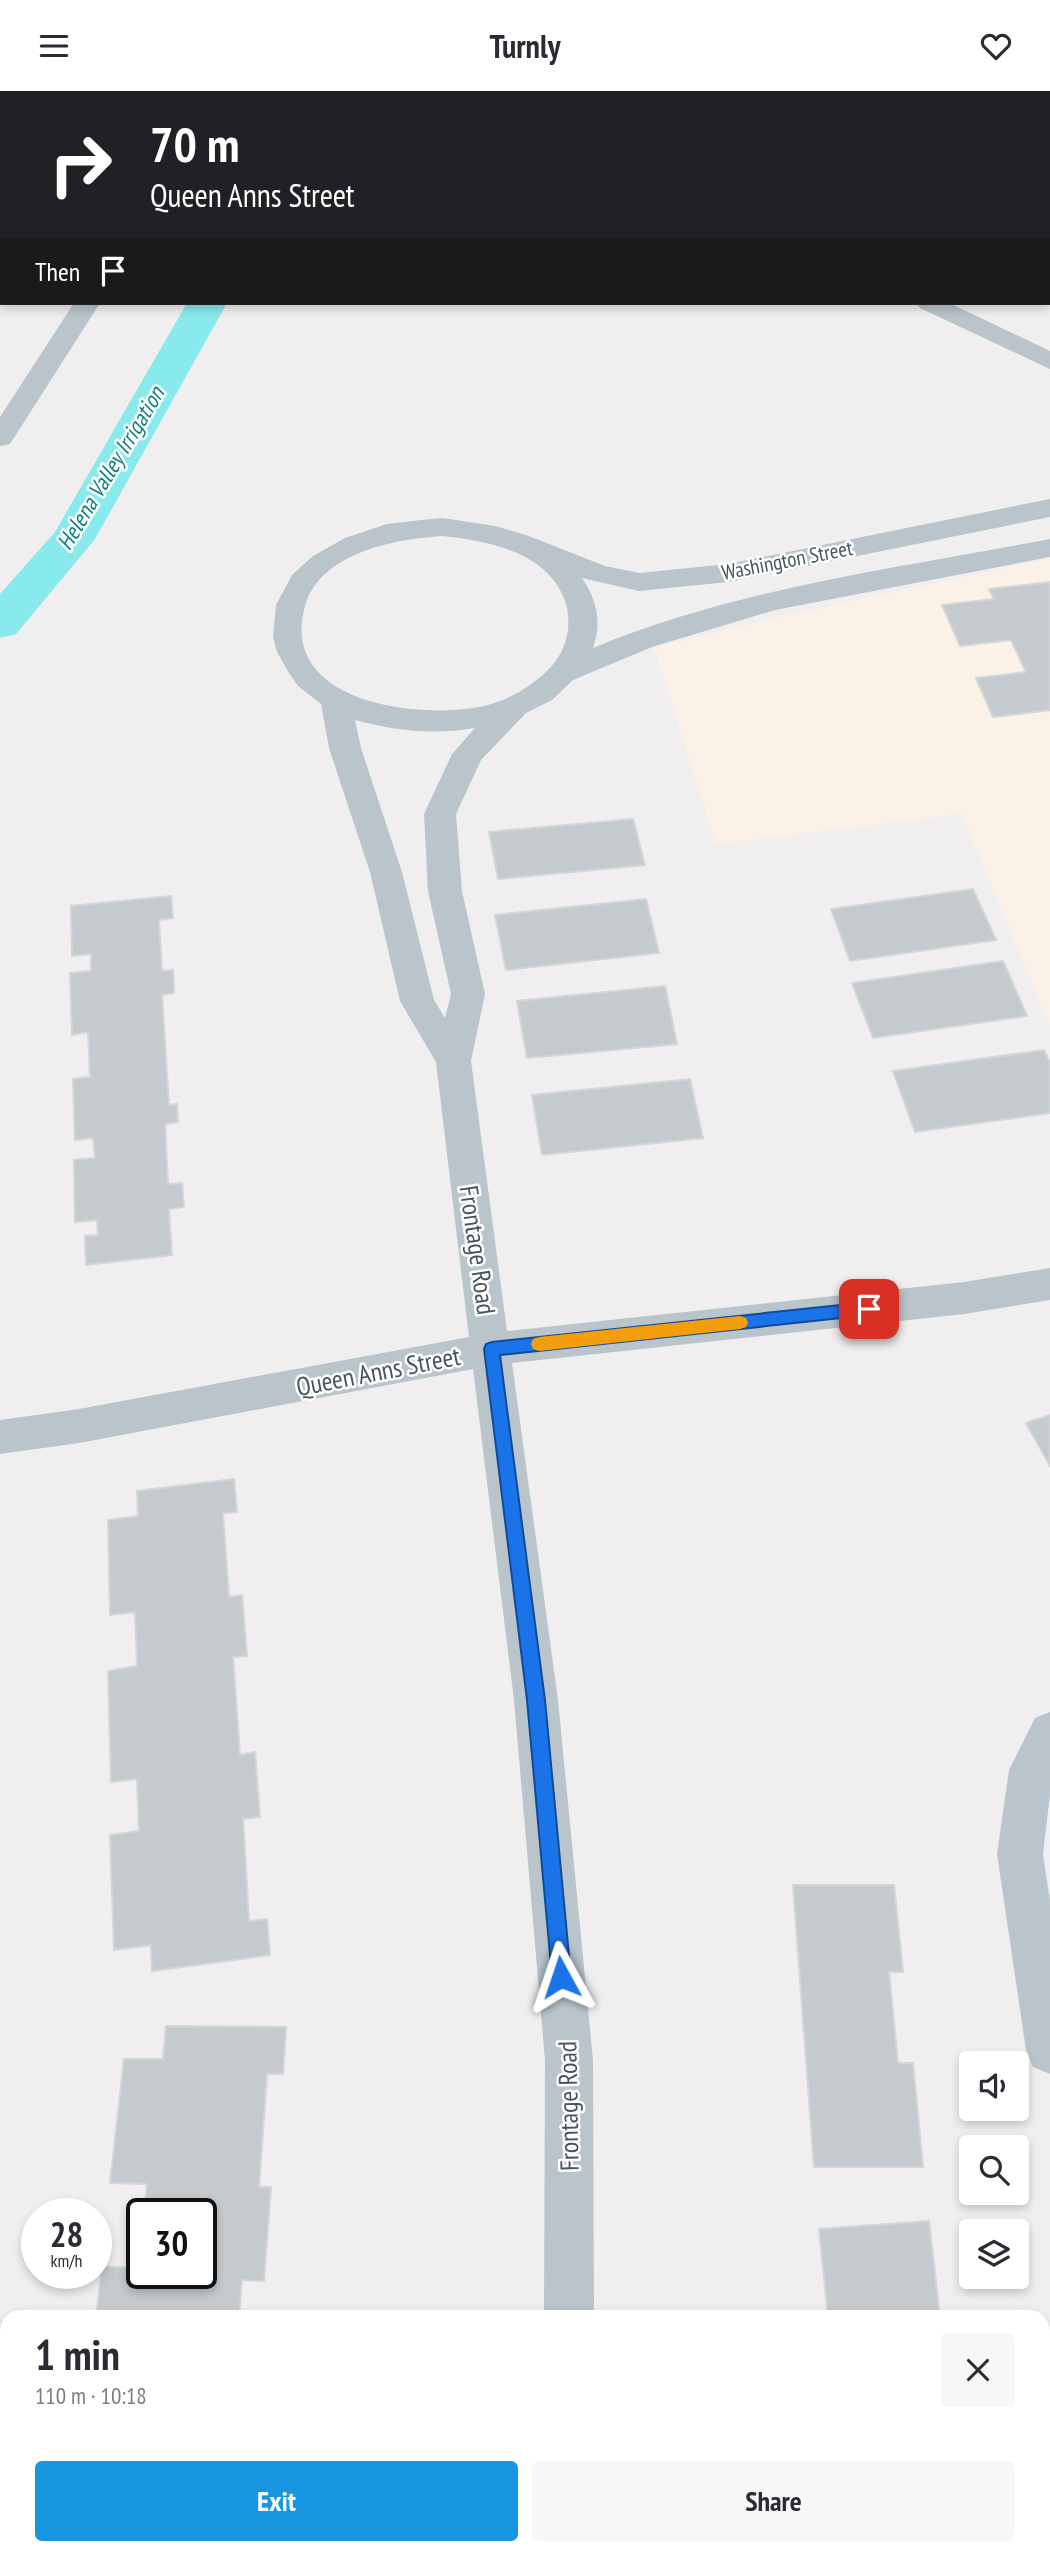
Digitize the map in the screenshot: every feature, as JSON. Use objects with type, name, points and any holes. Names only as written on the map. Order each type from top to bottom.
[{"type":"street","points":[[0,438],[87,305]]},
{"type":"street","points":[[933,305],[1050,361]]},
{"type":"street","name":"Washington Street","points":[[526,545],[598,574],[639,582],[729,573],[1050,508]]},
{"type":"street","points":[[443,527],[476,531],[526,545],[562,571],[583,603],[584,638],[565,673],[543,691],[515,707],[471,719],[423,722],[376,716],[335,699],[306,675],[288,647],[286,617],[298,587],[323,562],[357,543],[399,530],[443,527]]},
{"type":"street","name":"Washington Street","points":[[565,673],[641,640],[772,601],[1050,548]]},
{"type":"street","name":"Frontage Road","points":[[335,699],[345,748],[386,872],[417,1001],[453,1061]]},
{"type":"street","name":"Frontage Road","points":[[515,707],[468,754],[440,814],[445,891],[468,994],[453,1061],[536,1700],[569,2060],[569,2310]]},
{"type":"street","name":"Queen Anns Street","points":[[0,1437],[79,1426],[492,1349],[964,1299],[1050,1284]]},
{"type":"street","points":[[1050,1733],[1031,1770],[1020,1854],[1050,2050]]},
{"type":"shaded area","points":[[1050,558],[1050,1026],[962,814],[716,844],[654,647]]},
{"type":"building","points":[[1050,582],[1050,710],[993,717],[976,678],[1026,672],[1011,640],[960,646],[942,605],[994,599],[989,589]]},
{"type":"building","points":[[633,819],[645,865],[498,879],[489,832]]},
{"type":"building","points":[[973,889],[996,940],[850,961],[831,909]]},
{"type":"building","points":[[171,896],[173,918],[159,920],[162,971],[173,970],[174,993],[162,995],[169,1105],[177,1104],[178,1122],[165,1124],[168,1184],[182,1183],[184,1207],[169,1209],[172,1255],[86,1265],[85,1236],[98,1235],[97,1220],[75,1222],[74,1160],[95,1158],[93,1138],[75,1140],[73,1079],[90,1077],[88,1032],[72,1035],[70,973],[91,971],[91,954],[72,956],[71,906]]},
{"type":"building","points":[[646,899],[659,953],[506,970],[495,915]]},
{"type":"building","points":[[1003,961],[1027,1016],[873,1038],[852,983]]},
{"type":"building","points":[[665,986],[677,1044],[527,1058],[517,1001]]},
{"type":"building","points":[[1044,1050],[1050,1063],[1050,1113],[915,1132],[893,1071]]},
{"type":"building","points":[[690,1079],[703,1138],[542,1155],[532,1095]]},
{"type":"building","points":[[1050,1415],[1050,1466],[1026,1423]]},
{"type":"building","points":[[234,1479],[237,1512],[223,1513],[229,1597],[242,1595],[247,1656],[233,1657],[240,1755],[255,1752],[260,1817],[243,1819],[249,1921],[267,1919],[270,1955],[152,1971],[151,1945],[114,1950],[110,1835],[139,1831],[137,1779],[111,1782],[108,1671],[137,1666],[135,1612],[110,1615],[108,1520],[138,1516],[137,1491]]},
{"type":"building","points":[[793,1885],[894,1885],[903,1972],[889,1972],[898,2063],[913,2063],[923,2167],[814,2167]]},
{"type":"building","points":[[166,2026],[286,2027],[283,2074],[267,2074],[259,2187],[271,2187],[264,2281],[242,2280],[240,2310],[97,2310],[99,2289],[112,2289],[112,2267],[126,2267],[126,2289],[217,2289],[217,2198],[146,2198],[147,2184],[110,2183],[124,2059],[163,2059]]},
{"type":"building","points":[[929,2221],[939,2310],[827,2310],[819,2229]]},
{"type":"waterway","name":"Helena Valley Irrigation","points":[[0,623],[73,539],[206,305]]},
{"type":"slow traffic","points":[[539,1344],[740,1323]]},
{"type":"route","points":[[561,1977],[536,1700],[492,1349],[869,1309]]}]
